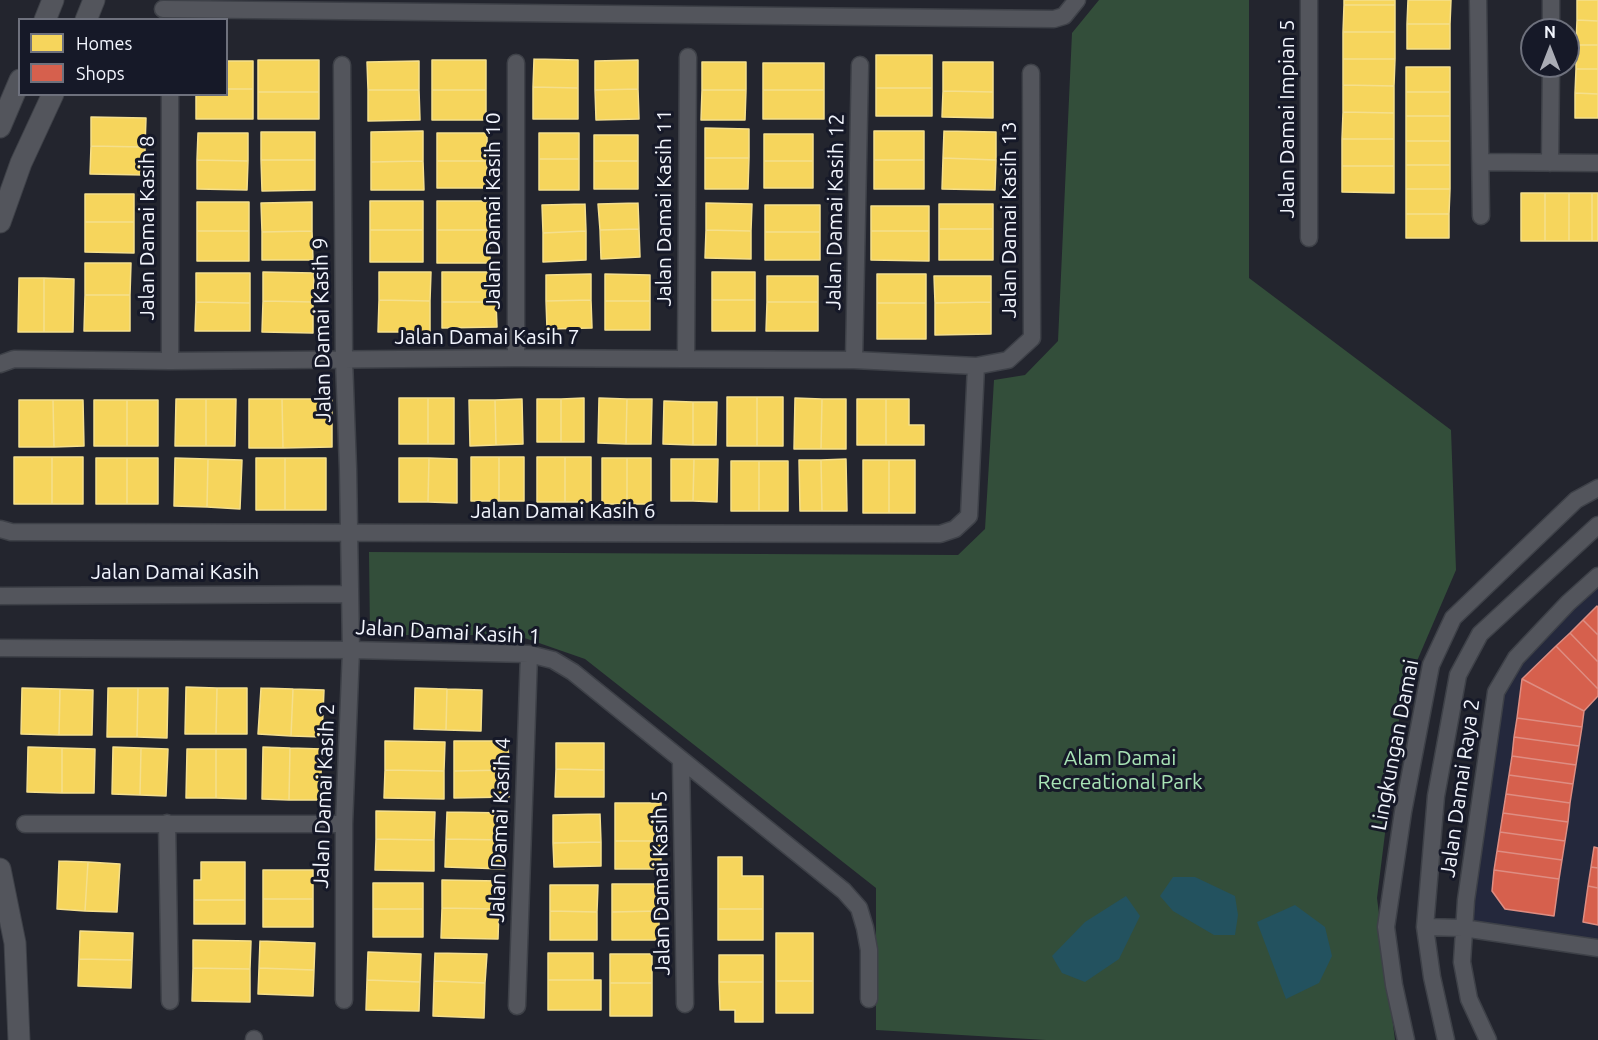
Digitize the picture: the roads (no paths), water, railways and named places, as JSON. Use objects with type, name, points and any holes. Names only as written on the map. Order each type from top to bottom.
[{"type":"street","points":[[46,18],[53,0]]},
{"type":"street","points":[[87,18],[94,0]]},
{"type":"street","points":[[163,9],[481,6],[898,8],[1054,19],[1064,16],[1077,0]]},
{"type":"street","name":"Jalan Damai Impian 5","points":[[1309,0],[1309,238]]},
{"type":"street","points":[[1478,0],[1481,216]]},
{"type":"street","points":[[1551,0],[1551,18]]},
{"type":"street","name":"Jalan Damai Kasih 11","points":[[686,359],[688,57]]},
{"type":"street","name":"Jalan Damai Kasih 10","points":[[516,63],[516,358]]},
{"type":"street","name":"Jalan Damai Kasih 9","points":[[342,65],[344,360],[350,594]]},
{"type":"street","name":"Jalan Damai Kasih 12","points":[[854,360],[860,65]]},
{"type":"street","name":"Jalan Damai Kasih 13","points":[[976,366],[1008,360],[1032,338],[1031,73]]},
{"type":"street","points":[[1550,163],[1551,78]]},
{"type":"street","points":[[0,127],[18,85]]},
{"type":"street","points":[[0,222],[21,163],[52,96]]},
{"type":"street","name":"Jalan Damai Kasih 8","points":[[170,96],[170,361]]},
{"type":"street","points":[[1481,162],[1598,163]]},
{"type":"street","name":"Jalan Damai Kasih 7","points":[[0,364],[14,359],[170,361],[516,358],[854,360],[976,366]]},
{"type":"street","name":"Jalan Damai Kasih 6","points":[[0,529],[11,532],[940,534],[955,529],[969,516],[976,366]]},
{"type":"street","name":"Lingkungan Damai","points":[[1406,1040],[1394,985],[1386,927],[1403,812],[1431,665],[1453,618],[1576,500],[1598,488]]},
{"type":"street","points":[[1446,1040],[1432,977],[1425,927],[1436,796],[1458,675],[1480,634],[1598,525]]},
{"type":"street","name":"Jalan Damai Raya 2","points":[[1488,1040],[1469,999],[1462,962],[1463,928],[1496,692],[1516,658],[1568,603],[1598,576]]},
{"type":"street","name":"Jalan Damai Kasih","points":[[0,596],[350,594]]},
{"type":"street","name":"Jalan Damai Kasih 2","points":[[344,1000],[344,824],[351,651],[350,594]]},
{"type":"street","name":"Jalan Damai Kasih 1","points":[[0,648],[529,654],[553,660],[573,672],[844,891],[859,908],[869,950],[869,999]]},
{"type":"street","name":"Jalan Damai Kasih 4","points":[[517,1006],[529,654]]},
{"type":"street","name":"Jalan Damai Kasih 5","points":[[681,761],[685,1004]]},
{"type":"street","points":[[167,823],[170,1001]]},
{"type":"street","points":[[25,824],[344,824]]},
{"type":"street","points":[[0,869],[15,943],[19,1040]]},
{"type":"street","points":[[1425,927],[1463,928],[1598,948]]},
{"type":"park label","name":"Alam Damai Recreational Park","points":[[1120,770]]}]
